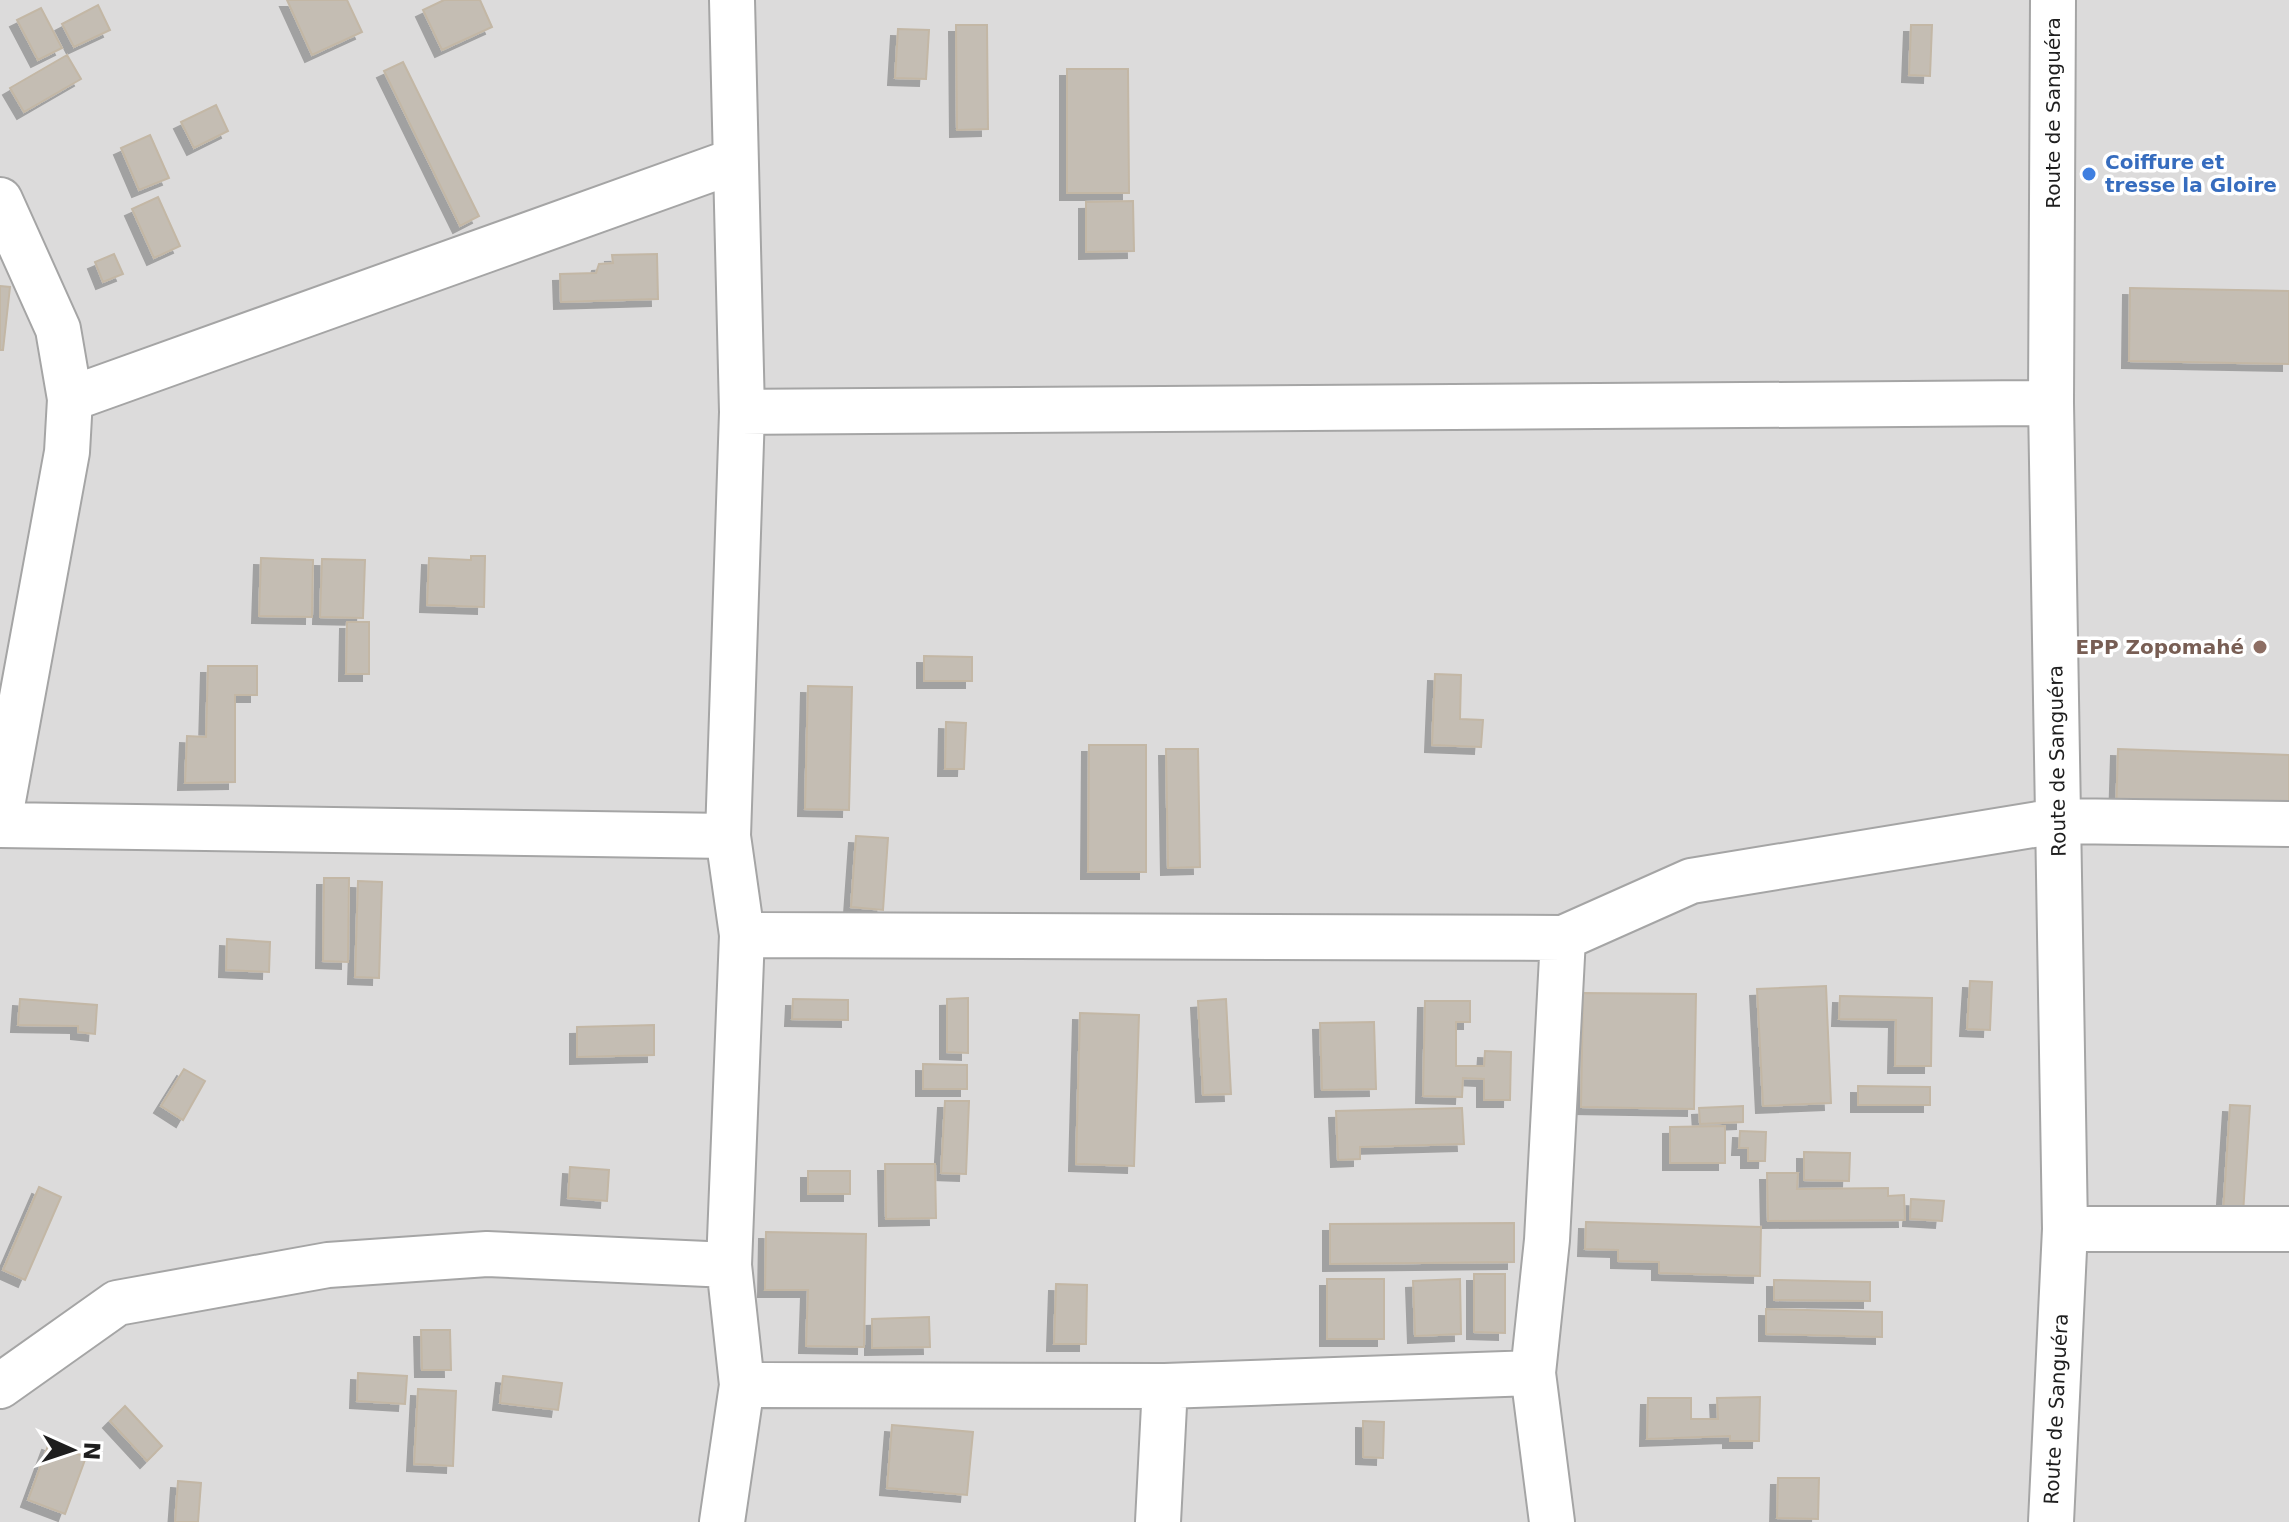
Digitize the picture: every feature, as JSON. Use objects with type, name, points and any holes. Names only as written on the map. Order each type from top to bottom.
[{"type":"street","points":[[722,1522],[742,1385],[729,1265],[742,935],[728,836],[742,412],[732,0]]},
{"type":"street","name":"Route de Sanguéra","points":[[2051,1522],[2065,1229],[2051,403],[2053,0]]},
{"type":"street","points":[[70,399],[734,161]]},
{"type":"street","points":[[0,200],[58,329],[70,399],[67,452],[0,817]]},
{"type":"street","points":[[742,412],[2051,403]]},
{"type":"street","points":[[742,935],[1563,938],[1691,881],[2057,821],[2289,824]]},
{"type":"street","points":[[0,825],[728,836]]},
{"type":"street","points":[[1552,1522],[1533,1373],[1547,1240],[1563,938]]},
{"type":"street","points":[[2065,1229],[2289,1229]]},
{"type":"street","points":[[0,1386],[117,1303],[328,1265],[487,1254],[729,1265]]},
{"type":"street","points":[[742,1385],[1165,1386],[1533,1373]]},
{"type":"street","points":[[1158,1522],[1165,1386]]},
{"type":"shaded area","points":[[0,0],[2289,0],[2289,1522],[0,1522]]},
{"type":"building","points":[[287,0],[347,0],[362,32],[312,55]]},
{"type":"building","points":[[444,0],[480,0],[492,27],[442,50],[423,10]]},
{"type":"building","points":[[98,5],[110,30],[74,47],[62,24]]},
{"type":"building","points":[[41,8],[62,48],[38,60],[17,20]]},
{"type":"building","points":[[956,25],[987,25],[988,129],[957,130]]},
{"type":"building","points":[[1911,25],[1932,25],[1930,76],[1909,75]]},
{"type":"building","points":[[898,29],[929,30],[926,79],[895,78]]},
{"type":"building","points":[[67,55],[81,79],[24,112],[10,88]]},
{"type":"building","points":[[403,62],[479,216],[460,226],[384,71]]},
{"type":"building","points":[[1067,69],[1128,69],[1129,193],[1067,193]]},
{"type":"building","points":[[216,105],[228,131],[194,148],[181,122]]},
{"type":"building","points":[[150,135],[169,178],[139,190],[121,148]]},
{"type":"building","points":[[158,197],[180,246],[154,258],[132,209]]},
{"type":"building","points":[[1133,201],[1134,251],[1086,252],[1086,202]]},
{"type":"building","points":[[114,254],[123,274],[103,282],[95,262]]},
{"type":"building","points":[[657,254],[658,299],[561,302],[560,274],[596,273],[599,264],[613,263],[612,255]]},
{"type":"building","points":[[0,286],[10,287],[3,350],[0,350]]},
{"type":"building","points":[[2130,288],[2289,291],[2289,364],[2129,361]]},
{"type":"building","points":[[471,556],[485,556],[484,607],[427,605],[429,558],[471,560]]},
{"type":"building","points":[[261,558],[313,560],[312,617],[259,616]]},
{"type":"building","points":[[322,559],[365,560],[363,618],[320,617]]},
{"type":"building","points":[[347,622],[369,622],[369,674],[346,674]]},
{"type":"building","points":[[924,656],[972,657],[972,681],[924,681]]},
{"type":"building","points":[[208,666],[257,666],[257,695],[235,695],[235,782],[185,783],[187,736],[206,737]]},
{"type":"building","points":[[1435,674],[1461,675],[1460,719],[1483,720],[1481,747],[1432,745]]},
{"type":"building","points":[[808,686],[852,687],[849,810],[805,809]]},
{"type":"building","points":[[946,722],[966,723],[964,769],[945,769]]},
{"type":"building","points":[[1089,745],[1146,745],[1146,872],[1088,872]]},
{"type":"building","points":[[1166,749],[1198,749],[1200,867],[1168,868]]},
{"type":"building","points":[[2118,749],[2289,755],[2289,822],[2116,816]]},
{"type":"building","points":[[856,836],[888,838],[883,910],[851,907]]},
{"type":"building","points":[[324,878],[349,878],[348,962],[323,961]]},
{"type":"building","points":[[358,881],[382,882],[379,978],[355,977]]},
{"type":"building","points":[[227,939],[270,942],[269,972],[226,970]]},
{"type":"building","points":[[1970,981],[1992,982],[1990,1030],[1967,1029]]},
{"type":"building","points":[[1826,986],[1831,1103],[1763,1106],[1757,989]]},
{"type":"building","points":[[1583,993],[1696,994],[1694,1109],[1581,1107]]},
{"type":"building","points":[[1840,996],[1932,998],[1931,1066],[1895,1066],[1896,1020],[1839,1019]]},
{"type":"building","points":[[968,998],[968,1053],[947,1052],[947,999]]},
{"type":"building","points":[[20,999],[97,1005],[95,1034],[78,1032],[78,1026],[18,1025]]},
{"type":"building","points":[[793,999],[848,1000],[848,1020],[792,1019]]},
{"type":"building","points":[[1226,999],[1231,1094],[1203,1095],[1198,1001]]},
{"type":"building","points":[[1425,1001],[1470,1001],[1470,1022],[1456,1022],[1456,1066],[1484,1066],[1485,1051],[1511,1052],[1510,1100],[1484,1100],[1484,1079],[1463,1078],[1462,1097],[1423,1096]]},
{"type":"building","points":[[1080,1013],[1139,1015],[1134,1166],[1076,1164]]},
{"type":"building","points":[[1374,1022],[1376,1089],[1322,1090],[1320,1023]]},
{"type":"building","points":[[654,1025],[654,1055],[577,1057],[577,1027]]},
{"type":"building","points":[[923,1064],[967,1065],[967,1089],[923,1089]]},
{"type":"building","points":[[184,1069],[205,1081],[183,1120],[161,1106]]},
{"type":"building","points":[[1858,1086],[1930,1087],[1930,1105],[1858,1105]]},
{"type":"building","points":[[945,1101],[969,1101],[966,1174],[941,1173]]},
{"type":"building","points":[[2230,1105],[2250,1106],[2243,1214],[2223,1213]]},
{"type":"building","points":[[1743,1106],[1743,1122],[1700,1124],[1699,1108]]},
{"type":"building","points":[[1462,1108],[1464,1144],[1360,1147],[1360,1159],[1338,1160],[1336,1111]]},
{"type":"building","points":[[1725,1126],[1725,1163],[1670,1163],[1670,1127]]},
{"type":"building","points":[[1740,1131],[1766,1132],[1765,1161],[1748,1161],[1748,1148],[1739,1148]]},
{"type":"building","points":[[1804,1152],[1850,1153],[1849,1181],[1804,1180]]},
{"type":"building","points":[[885,1164],[935,1164],[936,1218],[886,1219]]},
{"type":"building","points":[[570,1167],[609,1170],[607,1201],[568,1198]]},
{"type":"building","points":[[808,1171],[850,1171],[850,1194],[808,1194]]},
{"type":"building","points":[[1767,1173],[1798,1173],[1797,1189],[1888,1188],[1888,1196],[1904,1195],[1905,1220],[1768,1221]]},
{"type":"building","points":[[39,1187],[61,1197],[25,1280],[3,1270]]},
{"type":"building","points":[[1911,1199],[1944,1201],[1942,1221],[1910,1219]]},
{"type":"building","points":[[1586,1222],[1761,1227],[1760,1276],[1659,1273],[1659,1262],[1618,1261],[1618,1250],[1585,1249]]},
{"type":"building","points":[[1514,1223],[1514,1262],[1330,1264],[1330,1224]]},
{"type":"building","points":[[766,1232],[866,1234],[864,1347],[806,1346],[808,1290],[765,1290]]},
{"type":"building","points":[[1474,1274],[1505,1274],[1505,1333],[1474,1332]]},
{"type":"building","points":[[1327,1279],[1384,1279],[1384,1339],[1327,1339]]},
{"type":"building","points":[[1460,1279],[1461,1334],[1415,1336],[1413,1281]]},
{"type":"building","points":[[1774,1280],[1870,1282],[1870,1301],[1774,1300]]},
{"type":"building","points":[[1056,1284],[1087,1285],[1086,1344],[1054,1344]]},
{"type":"building","points":[[1766,1309],[1882,1312],[1882,1337],[1766,1334]]},
{"type":"building","points":[[929,1317],[930,1347],[872,1348],[872,1319]]},
{"type":"building","points":[[421,1330],[450,1330],[451,1370],[422,1370]]},
{"type":"building","points":[[358,1373],[407,1376],[405,1404],[357,1401]]},
{"type":"building","points":[[503,1376],[562,1383],[558,1410],[500,1403]]},
{"type":"building","points":[[418,1389],[456,1391],[453,1466],[414,1464]]},
{"type":"building","points":[[1760,1397],[1759,1441],[1730,1441],[1730,1436],[1647,1439],[1648,1398],[1691,1398],[1691,1419],[1718,1419],[1717,1398]]},
{"type":"building","points":[[125,1406],[162,1446],[147,1461],[110,1421]]},
{"type":"building","points":[[1363,1421],[1384,1422],[1383,1458],[1363,1457]]},
{"type":"building","points":[[892,1425],[973,1432],[967,1495],[887,1488]]},
{"type":"building","points":[[49,1443],[86,1457],[65,1514],[28,1500]]},
{"type":"building","points":[[1778,1478],[1819,1478],[1818,1519],[1777,1518]]},
{"type":"building","points":[[178,1481],[201,1483],[198,1522],[175,1522]]},
{"type":"place","name":"Coiffure et tresse la Gloire","points":[[2089,174]]},
{"type":"place","name":"EPP Zopomahé","points":[[2260,647]]}]
